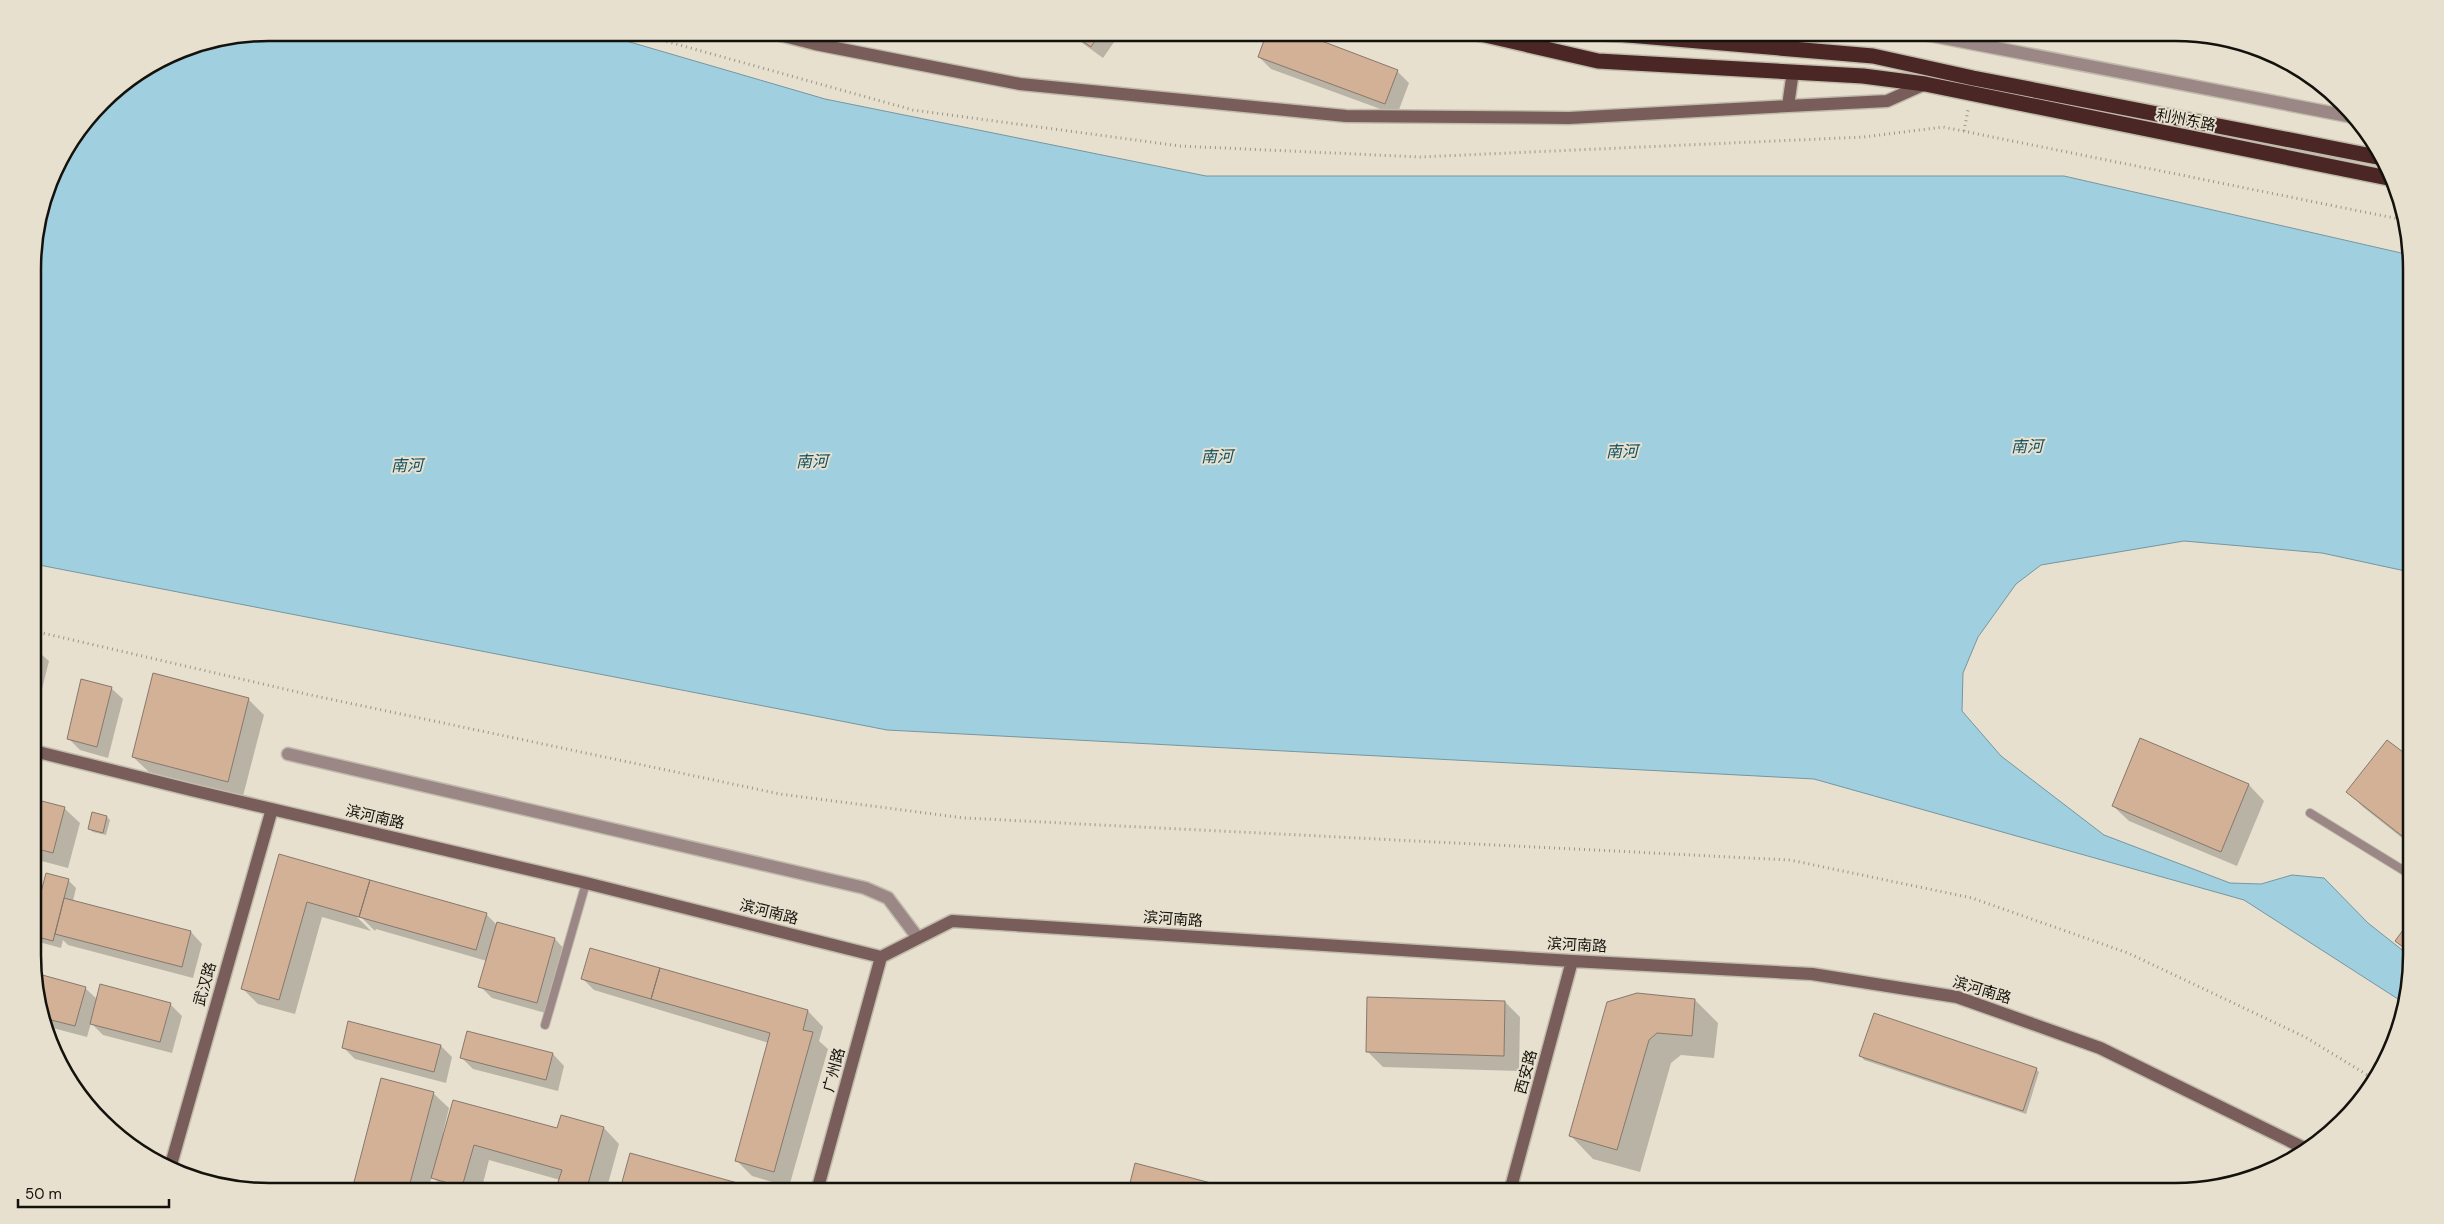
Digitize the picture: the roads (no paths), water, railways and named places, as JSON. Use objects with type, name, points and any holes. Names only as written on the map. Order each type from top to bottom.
[{"type":"highway","name":"利州东路","points":[[1511,41],[1598,61],[1793,71],[1864,76],[1925,84],[2383,177]]},
{"type":"highway","name":"利州东路","points":[[1697,41],[1873,56],[1973,78],[2373,156]]},
{"type":"main road","points":[[803,41],[1020,84],[1346,116],[1569,118],[1887,101],[1925,84]]},
{"type":"main road","points":[[1788,106],[1793,71]]},
{"type":"main road","name":"滨河南路","points":[[41,753],[586,883],[881,957],[952,921],[1572,961],[1812,974],[1957,997],[2100,1048],[2299,1145]]},
{"type":"main road","name":"武汉路","points":[[172,1160],[272,809]]},
{"type":"main road","name":"广州路","points":[[819,1183],[881,957]]},
{"type":"main road","name":"西安路","points":[[1512,1183],[1572,961]]},
{"type":"street","points":[[1960,41],[2342,115]]},
{"type":"street","points":[[288,754],[865,888],[888,898],[918,938]]},
{"type":"lane","points":[[2310,813],[2403,870]]},
{"type":"lane","points":[[545,1025],[586,883]]},
{"type":"water","name":"南河","points":[[270,41],[626,41],[825,99],[1206,176],[2064,176],[2402,253],[2403,570],[2322,553],[2184,541],[2041,565],[2016,584],[1978,637],[1963,673],[1962,711],[2001,756],[2104,835],[2230,883],[2261,884],[2292,875],[2324,878],[2368,923],[2403,951],[2398,999],[2244,900],[1814,779],[887,730],[41,565],[41,270],[43,240],[53,196],[72,155],[88,131],[119,98],[155,72],[196,53],[240,43]]}]
